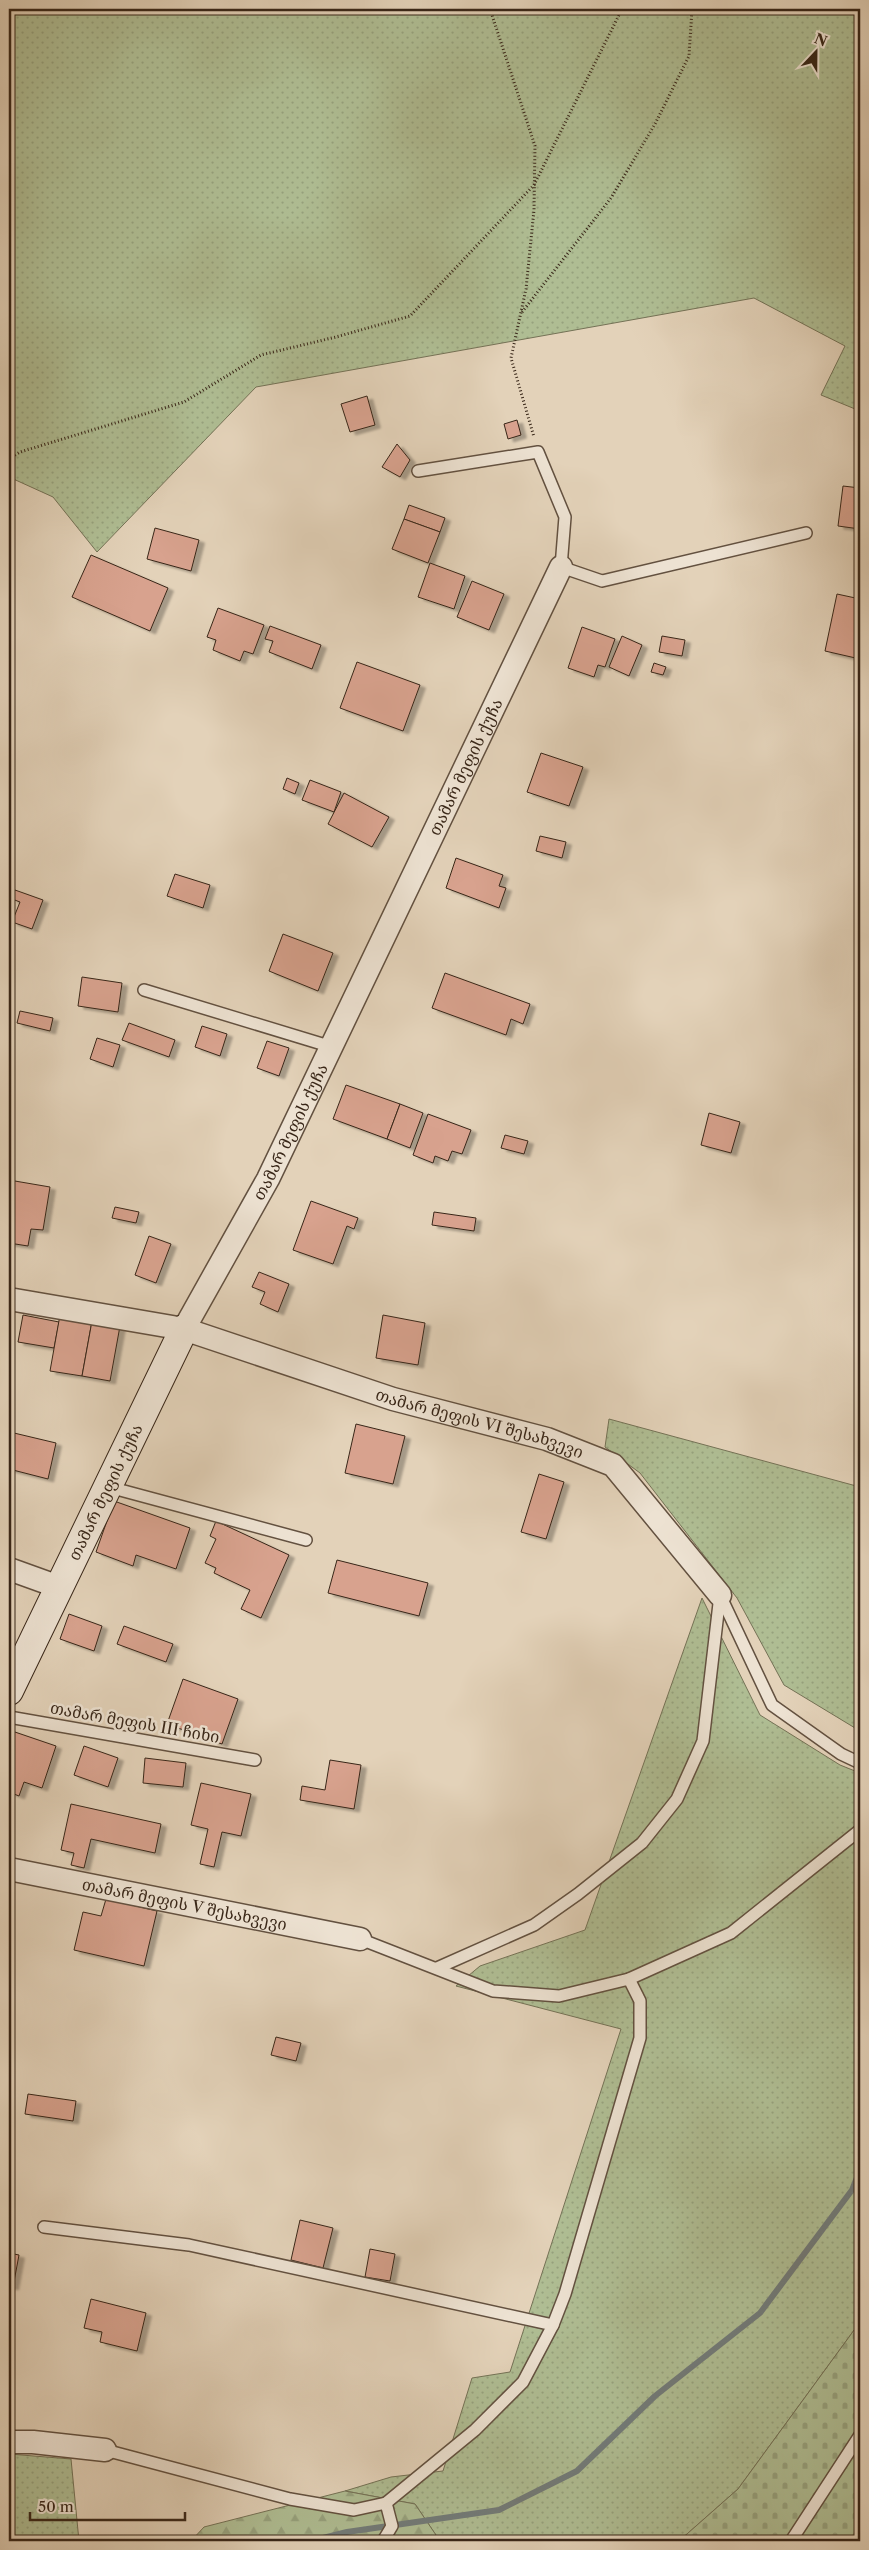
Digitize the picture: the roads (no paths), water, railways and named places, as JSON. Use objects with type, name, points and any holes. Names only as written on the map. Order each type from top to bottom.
[{"type":"street","name":"თამარ მეფის ქუჩა","points":[[9,1691],[184,1329],[268,1179],[562,567]]},
{"type":"street","name":"თამარ მეფის VI შესახვევი","points":[[9,1299],[184,1329],[393,1400],[547,1439],[613,1464],[720,1595]]},
{"type":"street","points":[[9,1569],[59,1586]]},
{"type":"street","name":"თამარ მეფის V შესახვევი","points":[[9,1868],[360,1939]]},
{"type":"street","points":[[9,2442],[33,2442],[105,2450]]},
{"type":"lane","points":[[418,470],[538,452],[565,517],[562,567],[602,581],[806,533]]},
{"type":"lane","points":[[144,990],[332,1047]]},
{"type":"lane","points":[[109,1487],[306,1540]]},
{"type":"lane","points":[[720,1595],[772,1705],[841,1754],[860,1763]]},
{"type":"lane","points":[[437,1968],[534,1925],[578,1894],[642,1843],[678,1799],[703,1741],[720,1595]]},
{"type":"lane","name":"თამარ მეფის III ჩიხი","points":[[9,1717],[255,1760]]},
{"type":"lane","points":[[360,1939],[493,1991],[559,1996],[629,1979],[731,1933],[860,1830]]},
{"type":"lane","points":[[105,2450],[290,2499],[354,2510],[386,2503],[474,2430],[523,2382],[553,2325],[568,2284],[640,2038],[640,2001],[629,1979]]},
{"type":"lane","points":[[44,2227],[189,2245],[553,2325]]},
{"type":"lane","points":[[791,2541],[860,2435]]},
{"type":"lane","points":[[383,2541],[392,2526],[386,2503]]},
{"type":"waterway","points":[[311,2541],[347,2532],[499,2510],[577,2471],[655,2396],[760,2313],[852,2190],[860,2170]]}]
